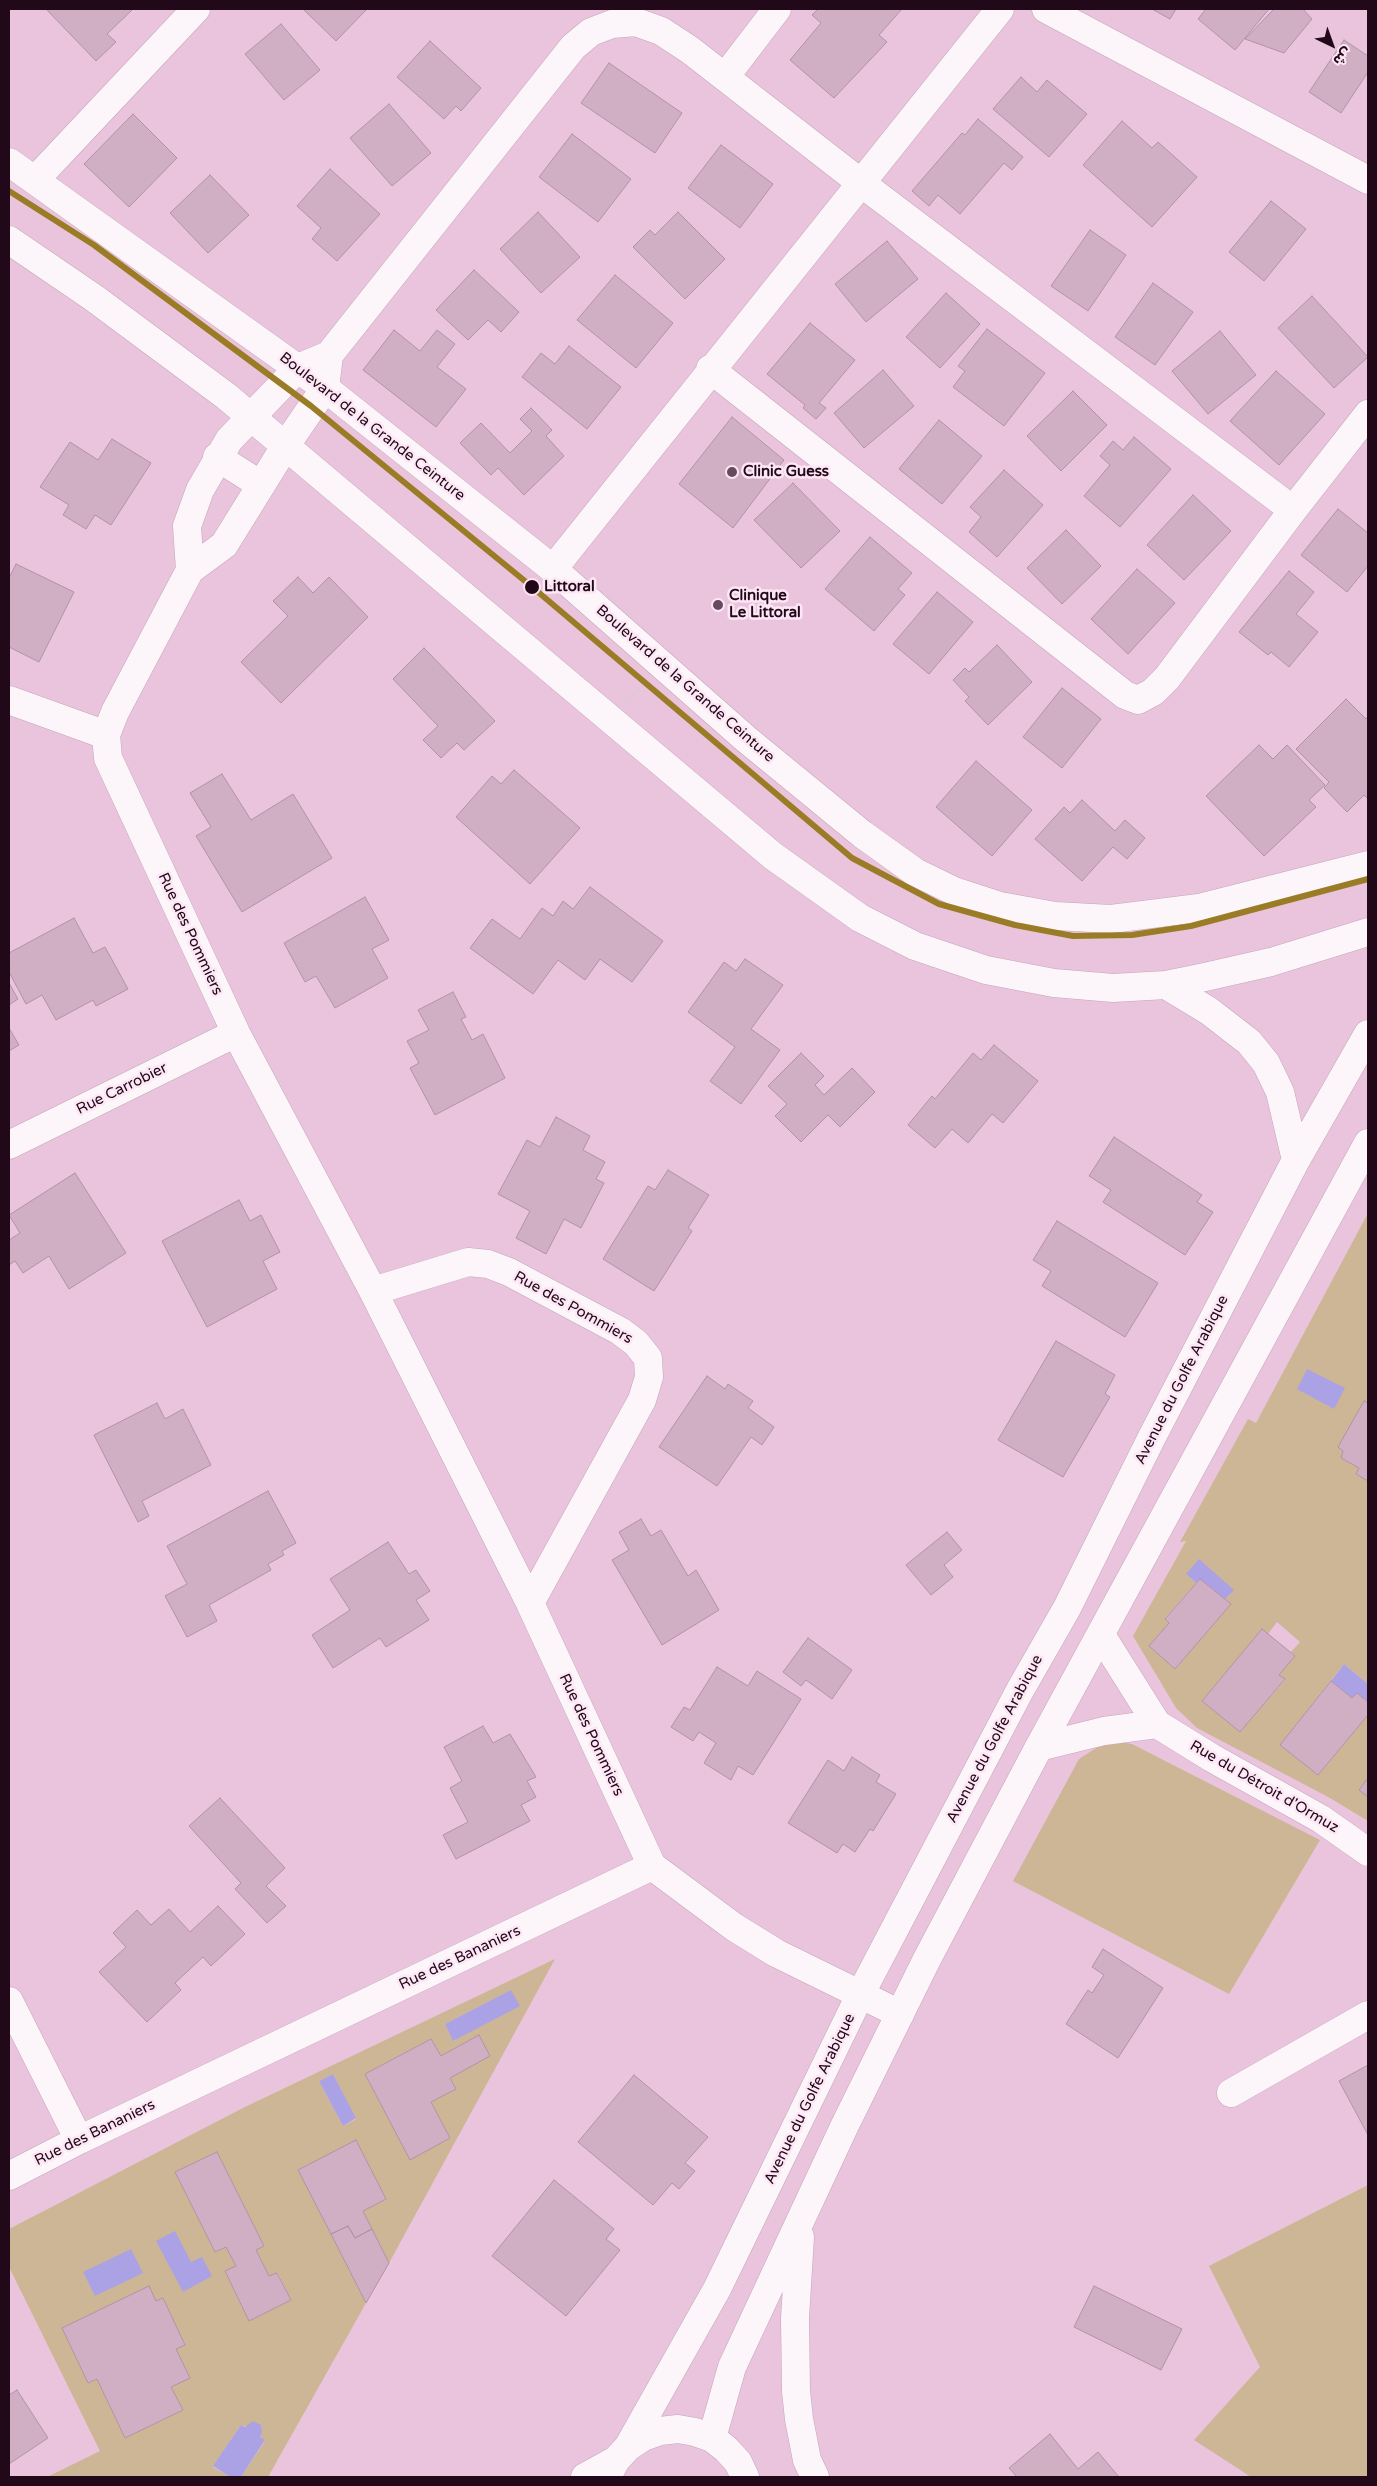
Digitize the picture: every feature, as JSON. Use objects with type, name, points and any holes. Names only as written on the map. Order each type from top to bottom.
[{"type":"street","points":[[35,180],[196,9]]},
{"type":"street","points":[[726,77],[777,9]]},
{"type":"street","points":[[553,569],[710,369],[1000,9]]},
{"type":"street","points":[[1046,9],[1368,180]]},
{"type":"street","points":[[190,570],[187,526],[200,490],[217,457],[229,440],[298,368],[329,355],[573,47],[590,32],[612,24],[636,22],[661,31],[726,77],[861,183],[1293,510]]},
{"type":"street","name":"Boulevard de la Grande Ceinture","points":[[9,162],[325,388],[553,569],[659,664],[862,834],[915,872],[954,891],[1000,906],[1055,916],[1111,919],[1199,908],[1367,870]]},
{"type":"street","points":[[9,240],[94,298],[251,416],[613,719],[773,856],[860,918],[915,946],[986,970],[1054,983],[1113,988],[1166,985],[1271,962],[1368,932]]},
{"type":"street","points":[[9,700],[106,735],[190,570],[224,545],[286,445],[325,388],[329,355]]},
{"type":"street","points":[[710,369],[1125,695],[1138,700],[1153,692],[1167,678],[1293,510],[1368,414]]},
{"type":"street","points":[[217,457],[261,485]]},
{"type":"street","name":"Rue des Pommiers","points":[[106,735],[108,758],[236,1033],[373,1291],[530,1603],[652,1866]]},
{"type":"street","points":[[1166,985],[1209,1011],[1249,1042],[1266,1063],[1280,1092],[1296,1160]]},
{"type":"street","name":"Rue Carrobier","points":[[9,1145],[236,1033]]},
{"type":"street","name":"Avenue du Golfe Arabique","points":[[617,2461],[716,2289],[860,1995],[1018,1692],[1067,1608],[1152,1436],[1296,1160],[1368,1034]]},
{"type":"street","points":[[712,2438],[732,2367],[801,2218],[900,2014],[1039,1747],[1368,1143]]},
{"type":"street","name":"Rue des Pommiers","points":[[373,1291],[468,1262],[488,1264],[509,1272],[620,1332],[636,1343],[648,1358],[649,1377],[642,1400],[530,1603]]},
{"type":"street","name":"Rue du Détroit d'Ormuz","points":[[1067,1608],[1101,1635],[1157,1724],[1212,1758],[1321,1819],[1368,1852]]},
{"type":"street","points":[[1039,1747],[1104,1730],[1157,1724]]},
{"type":"street","points":[[652,1866],[692,1897],[754,1940],[797,1964],[900,2014]]},
{"type":"street","name":"Rue des Bananiers","points":[[9,2176],[79,2140],[652,1866]]},
{"type":"street","points":[[9,2001],[79,2140]]},
{"type":"street","points":[[1231,2093],[1368,2015]]},
{"type":"street","points":[[801,2218],[794,2363],[799,2419],[807,2460],[815,2477]]},
{"type":"street","points":[[585,2477],[617,2461],[643,2437],[660,2431],[678,2429],[696,2432],[712,2438],[738,2462],[745,2477]]},
{"type":"path","points":[[613,719],[659,664]]},
{"type":"shaded area","points":[[1368,1213],[1368,1403],[1364,1402],[1339,1447],[1343,1451],[1341,1458],[1359,1468],[1356,1474],[1368,1481],[1368,1684],[1344,1664],[1280,1745],[1318,1775],[1368,1715],[1368,1778],[1359,1790],[1368,1797],[1368,1821],[1330,1798],[1197,1728],[1176,1708],[1133,1636],[1186,1541],[1180,1542],[1248,1419],[1256,1423]],"holes":[[[1186,1574],[1233,1590],[1225,1599],[1231,1604],[1175,1669],[1149,1646],[1169,1623],[1165,1618],[1196,1583]],[[1277,1622],[1300,1642],[1291,1652],[1295,1656],[1279,1675],[1285,1680],[1240,1732],[1202,1701],[1262,1629],[1268,1634]]]},
{"type":"shaded area","points":[[1307,1369],[1345,1388],[1334,1409],[1297,1389]]},
{"type":"shaded area","points":[[1199,1559],[1234,1590],[1225,1599],[1200,1579],[1196,1583],[1186,1574]]},
{"type":"shaded area","points":[[1344,1664],[1368,1684],[1368,1702],[1357,1693],[1352,1698],[1331,1681]]},
{"type":"shaded area","points":[[1114,1741],[1132,1744],[1320,1840],[1229,1994],[1013,1881],[1079,1759],[1096,1748]]},
{"type":"shaded area","points":[[555,1959],[389,2263],[363,2211],[386,2199],[356,2141],[299,2170],[366,2303],[268,2477],[241,2477],[265,2441],[260,2437],[262,2432],[241,2425],[213,2467],[230,2477],[47,2477],[100,2451],[9,2267],[9,2229],[245,2107]],"holes":[[[512,1990],[454,2041],[445,2024]],[[479,2036],[490,2056],[450,2078],[456,2089],[431,2102],[450,2138],[410,2159],[365,2074],[431,2039],[441,2056]],[[333,2074],[356,2119],[343,2126],[319,2081]],[[217,2152],[264,2246],[256,2250],[269,2276],[278,2273],[291,2300],[249,2321],[225,2272],[236,2266],[226,2247],[215,2252],[175,2172]],[[149,2287],[156,2301],[163,2298],[185,2345],[176,2349],[190,2378],[171,2387],[183,2410],[125,2438],[97,2379],[88,2383],[62,2328]]]},
{"type":"shaded area","points":[[511,1990],[520,2006],[453,2041],[445,2024]]},
{"type":"shaded area","points":[[333,2074],[356,2118],[343,2126],[319,2081]]},
{"type":"shaded area","points":[[1368,2185],[1368,2477],[1251,2477],[1194,2440],[1260,2367],[1209,2266]]},
{"type":"shaded area","points":[[175,2231],[191,2262],[202,2257],[212,2276],[183,2292],[156,2241]]},
{"type":"shaded area","points":[[131,2249],[143,2273],[95,2296],[83,2272]]},
{"type":"shaded area","points":[[253,2421],[261,2425],[262,2432],[260,2437],[265,2440],[241,2477],[230,2477],[213,2466],[241,2425],[245,2427]]},
{"type":"building","points":[[46,9],[132,10],[107,34],[116,42],[96,61]]},
{"type":"building","points":[[303,9],[367,9],[336,41]]},
{"type":"building","points":[[818,9],[902,9],[879,35],[887,42],[834,98],[790,60],[821,23],[812,15]]},
{"type":"building","points":[[1152,9],[1176,9],[1170,19]]},
{"type":"building","points":[[1206,9],[1269,9],[1235,50],[1198,19]]},
{"type":"building","points":[[1274,9],[1303,9],[1312,19],[1284,53],[1245,39]]},
{"type":"building","points":[[281,24],[320,70],[284,100],[245,54]]},
{"type":"building","points":[[1344,40],[1368,56],[1368,72],[1341,113],[1309,92]]},
{"type":"building","points":[[430,41],[481,88],[461,111],[456,106],[444,119],[397,77]]},
{"type":"building","points":[[609,63],[682,113],[655,153],[581,103]]},
{"type":"building","points":[[1021,77],[1037,92],[1047,80],[1087,114],[1049,157],[993,109]]},
{"type":"building","points":[[389,104],[431,153],[392,186],[350,138]]},
{"type":"building","points":[[133,114],[177,158],[129,207],[84,164]]},
{"type":"building","points":[[978,119],[1023,157],[1012,170],[1004,163],[960,214],[938,195],[929,206],[912,191],[962,133],[965,135]]},
{"type":"building","points":[[1122,121],[1152,148],[1158,142],[1197,177],[1152,227],[1083,165]]},
{"type":"building","points":[[572,134],[631,179],[598,222],[539,177]]},
{"type":"building","points":[[721,145],[773,184],[740,228],[688,188]]},
{"type":"building","points":[[330,169],[380,214],[337,261],[312,239],[321,228],[297,206]]},
{"type":"building","points":[[210,175],[249,215],[208,253],[170,213]]},
{"type":"building","points":[[1271,201],[1306,229],[1264,281],[1229,252]]},
{"type":"building","points":[[538,212],[580,257],[541,293],[500,249]]},
{"type":"building","points":[[678,212],[725,259],[685,299],[633,247],[650,230],[655,235]]},
{"type":"building","points":[[1090,230],[1126,255],[1088,311],[1051,286]]},
{"type":"building","points":[[887,241],[918,279],[866,322],[835,284]]},
{"type":"building","points":[[474,270],[519,312],[501,332],[488,320],[468,340],[436,310]]},
{"type":"building","points":[[615,275],[673,323],[636,368],[577,320]]},
{"type":"building","points":[[1153,283],[1193,312],[1155,365],[1115,337]]},
{"type":"building","points":[[946,293],[980,324],[940,368],[906,337]]},
{"type":"building","points":[[1312,296],[1368,357],[1334,388],[1278,328]]},
{"type":"building","points":[[810,323],[855,360],[819,403],[826,408],[816,419],[803,408],[805,405],[767,374]]},
{"type":"building","points":[[987,329],[1045,373],[1004,426],[953,387],[965,371],[958,366]]},
{"type":"building","points":[[394,330],[420,351],[437,330],[455,344],[437,367],[466,389],[436,427],[363,370]]},
{"type":"building","points":[[1220,331],[1256,375],[1208,414],[1172,371]]},
{"type":"building","points":[[569,346],[621,387],[587,429],[522,377],[541,353],[555,364]]},
{"type":"building","points":[[883,370],[914,406],[864,448],[834,413]]},
{"type":"building","points":[[1276,371],[1325,414],[1279,465],[1230,421]]},
{"type":"building","points":[[1073,391],[1107,425],[1061,471],[1027,436]]},
{"type":"building","points":[[531,408],[552,430],[546,436],[564,456],[524,495],[498,468],[491,475],[460,443],[481,423],[510,453],[532,431],[520,419]]},
{"type":"building","points":[[732,417],[784,460],[733,528],[679,484]]},
{"type":"building","points":[[939,420],[982,456],[942,504],[899,469]]},
{"type":"building","points":[[1134,437],[1171,469],[1120,527],[1084,496],[1110,465],[1100,456],[1113,441],[1123,450]]},
{"type":"building","points":[[112,439],[151,463],[111,525],[95,515],[86,529],[63,515],[69,505],[40,487],[70,442],[98,460]]},
{"type":"building","points":[[1004,470],[1043,505],[997,557],[969,532],[981,517],[970,507]]},
{"type":"building","points":[[793,483],[840,531],[801,568],[754,520]]},
{"type":"building","points":[[1193,495],[1231,531],[1184,580],[1147,545]]},
{"type":"building","points":[[1338,509],[1368,533],[1368,566],[1347,592],[1301,555]]},
{"type":"building","points":[[1066,530],[1101,566],[1062,604],[1027,568]]},
{"type":"building","points":[[870,537],[912,573],[898,589],[905,595],[874,631],[825,589]]},
{"type":"building","points":[[16,564],[74,592],[39,662],[9,647],[9,578]]},
{"type":"building","points":[[1137,569],[1175,603],[1128,654],[1091,619]]},
{"type":"building","points":[[1289,571],[1314,592],[1296,614],[1318,632],[1289,667],[1271,652],[1268,655],[1239,632]]},
{"type":"building","points":[[298,577],[313,593],[329,577],[368,617],[281,703],[241,662],[288,616],[273,601]]},
{"type":"building","points":[[937,592],[973,622],[929,674],[893,644]]},
{"type":"building","points":[[997,645],[1032,682],[988,725],[965,701],[969,697],[953,680],[965,668],[969,672]]},
{"type":"building","points":[[424,648],[495,721],[464,750],[457,743],[441,758],[423,740],[438,726],[393,679]]},
{"type":"building","points":[[1062,688],[1101,719],[1062,768],[1023,737]]},
{"type":"building","points":[[1346,699],[1366,719],[1368,716],[1368,799],[1364,795],[1347,812],[1324,788],[1329,782],[1296,749]]},
{"type":"building","points":[[1259,745],[1273,759],[1287,745],[1325,785],[1309,800],[1316,807],[1264,856],[1206,796]]},
{"type":"building","points":[[976,761],[1032,810],[992,856],[936,807]]},
{"type":"building","points":[[514,770],[580,828],[530,884],[456,817],[492,776],[501,784]]},
{"type":"building","points":[[222,774],[251,820],[293,794],[332,858],[242,912],[196,836],[211,827],[190,793]]},
{"type":"building","points":[[1082,800],[1115,831],[1125,820],[1145,838],[1127,859],[1113,847],[1082,881],[1035,839],[1064,807],[1070,813]]},
{"type":"building","points":[[590,887],[663,941],[632,982],[600,959],[585,980],[558,960],[533,994],[470,948],[492,919],[520,939],[542,908],[553,916],[563,901],[573,909]]},
{"type":"building","points":[[365,897],[389,940],[372,949],[388,978],[335,1008],[316,976],[305,982],[284,943]]},
{"type":"building","points":[[74,918],[93,953],[105,947],[128,989],[96,1006],[93,1000],[56,1020],[42,995],[26,1004],[9,972],[9,953]]},
{"type":"building","points":[[745,959],[783,985],[751,1029],[780,1050],[741,1104],[710,1081],[735,1047],[688,1012],[724,962],[736,971]]},
{"type":"building","points":[[9,983],[18,999],[9,1005]]},
{"type":"building","points":[[453,992],[466,1017],[461,1019],[472,1040],[483,1034],[505,1078],[435,1115],[410,1068],[419,1063],[407,1041],[429,1030],[418,1010]]},
{"type":"building","points":[[9,1028],[19,1045],[9,1051]]},
{"type":"building","points":[[994,1045],[1038,1081],[1003,1123],[992,1114],[968,1143],[952,1129],[935,1148],[908,1125],[932,1096],[935,1099],[973,1053],[981,1060]]},
{"type":"building","points":[[801,1053],[824,1076],[815,1085],[824,1095],[852,1068],[875,1092],[840,1127],[828,1115],[801,1142],[775,1116],[787,1104],[768,1086]]},
{"type":"building","points":[[556,1117],[590,1136],[583,1150],[605,1162],[596,1179],[604,1183],[581,1228],[564,1219],[546,1254],[516,1238],[530,1211],[498,1194],[527,1140],[540,1147]]},
{"type":"building","points":[[1114,1137],[1202,1195],[1197,1202],[1213,1212],[1185,1255],[1103,1202],[1111,1190],[1089,1176]]},
{"type":"building","points":[[668,1170],[709,1195],[688,1228],[692,1231],[654,1291],[603,1259],[648,1186],[655,1190]]},
{"type":"building","points":[[75,1173],[126,1253],[69,1289],[49,1256],[23,1273],[15,1261],[9,1265],[9,1240],[20,1233],[9,1215]]},
{"type":"building","points":[[239,1200],[250,1221],[261,1215],[280,1252],[263,1261],[277,1289],[207,1327],[162,1241]]},
{"type":"building","points":[[1057,1221],[1158,1283],[1125,1337],[1042,1286],[1051,1271],[1033,1260]]},
{"type":"building","points":[[1056,1341],[1115,1375],[1105,1394],[1110,1397],[1063,1477],[998,1440]]},
{"type":"building","points":[[707,1376],[725,1389],[728,1384],[753,1401],[748,1408],[774,1427],[762,1445],[751,1437],[717,1486],[659,1447]]},
{"type":"building","points":[[1364,1401],[1368,1403],[1368,1481],[1356,1474],[1359,1468],[1341,1458],[1343,1451],[1338,1447]]},
{"type":"building","points":[[157,1403],[165,1419],[183,1409],[211,1465],[142,1501],[149,1516],[138,1522],[94,1435]]},
{"type":"building","points":[[268,1491],[296,1543],[282,1551],[284,1555],[268,1564],[271,1570],[209,1605],[217,1621],[187,1637],[165,1596],[187,1584],[167,1546]]},
{"type":"building","points":[[641,1519],[651,1536],[661,1530],[688,1576],[696,1570],[719,1610],[662,1645],[612,1560],[629,1550],[619,1532]]},
{"type":"building","points":[[947,1532],[962,1550],[944,1565],[953,1577],[931,1595],[906,1565]]},
{"type":"building","points":[[388,1542],[409,1574],[416,1570],[430,1591],[416,1600],[429,1620],[386,1647],[380,1638],[333,1668],[312,1635],[350,1610],[330,1579]]},
{"type":"building","points":[[1200,1579],[1231,1604],[1175,1669],[1149,1646],[1169,1623],[1165,1619]]},
{"type":"building","points":[[1262,1629],[1295,1656],[1279,1675],[1285,1679],[1240,1732],[1202,1701]]},
{"type":"building","points":[[808,1638],[852,1670],[832,1699],[806,1680],[801,1686],[783,1672]]},
{"type":"building","points":[[717,1667],[748,1686],[757,1671],[801,1699],[753,1775],[738,1766],[731,1780],[704,1763],[716,1743],[699,1732],[693,1741],[671,1727],[684,1707],[690,1710]]},
{"type":"building","points":[[1331,1681],[1352,1698],[1357,1693],[1368,1702],[1368,1715],[1318,1775],[1280,1745]]},
{"type":"building","points":[[483,1726],[493,1743],[510,1734],[536,1777],[527,1781],[536,1797],[521,1805],[530,1821],[456,1859],[443,1835],[468,1822],[450,1788],[462,1781],[444,1747]]},
{"type":"building","points":[[852,1757],[880,1775],[876,1782],[896,1794],[873,1831],[870,1829],[855,1852],[843,1844],[837,1853],[788,1823],[828,1760],[844,1771]]},
{"type":"building","points":[[1368,1778],[1368,1797],[1359,1790]]},
{"type":"building","points":[[220,1798],[285,1868],[266,1886],[286,1906],[267,1923],[235,1889],[241,1883],[189,1826]]},
{"type":"building","points":[[218,1906],[245,1934],[211,1966],[203,1957],[175,1983],[181,1990],[147,2022],[99,1972],[126,1947],[113,1933],[137,1910],[151,1925],[169,1909],[190,1932]]},
{"type":"building","points":[[1103,1949],[1163,1988],[1118,2058],[1066,2024],[1088,1990],[1092,1993],[1104,1975],[1092,1967]]},
{"type":"building","points":[[479,2035],[490,2056],[450,2078],[456,2089],[431,2102],[450,2138],[410,2160],[365,2074],[431,2039],[441,2056]]},
{"type":"building","points":[[1368,2065],[1368,2135],[1339,2081]]},
{"type":"building","points":[[634,2075],[708,2137],[685,2163],[695,2171],[679,2189],[672,2183],[653,2205],[578,2142]]},
{"type":"building","points":[[356,2140],[386,2199],[363,2211],[372,2229],[355,2238],[348,2226],[331,2234],[298,2170]]},
{"type":"building","points":[[217,2152],[264,2246],[256,2250],[269,2276],[277,2273],[291,2300],[249,2321],[225,2271],[236,2266],[226,2247],[215,2252],[175,2172]]},
{"type":"building","points":[[554,2180],[614,2229],[606,2239],[620,2250],[566,2316],[492,2256]]},
{"type":"building","points":[[348,2226],[355,2238],[372,2229],[389,2263],[366,2303],[331,2234]]},
{"type":"building","points":[[149,2286],[156,2301],[163,2298],[185,2345],[176,2349],[190,2378],[171,2387],[183,2410],[125,2438],[97,2379],[88,2383],[62,2328]]},
{"type":"building","points":[[1094,2286],[1182,2329],[1161,2370],[1074,2327]]},
{"type":"building","points":[[17,2390],[48,2438],[9,2464],[9,2395]]},
{"type":"building","points":[[1050,2434],[1078,2469],[1098,2452],[1119,2477],[1017,2477],[1009,2468]]},
{"type":"transit line","points":[[9,191],[94,245],[311,406],[531,586],[852,858],[939,904],[1015,925],[1073,936],[1132,935],[1191,926],[1368,879]]},
{"type":"place","name":"Clinic Guess","points":[[732,472]]},
{"type":"place","name":"Littoral","points":[[532,587]]},
{"type":"place","name":"Clinique Le Littoral","points":[[718,605]]}]
